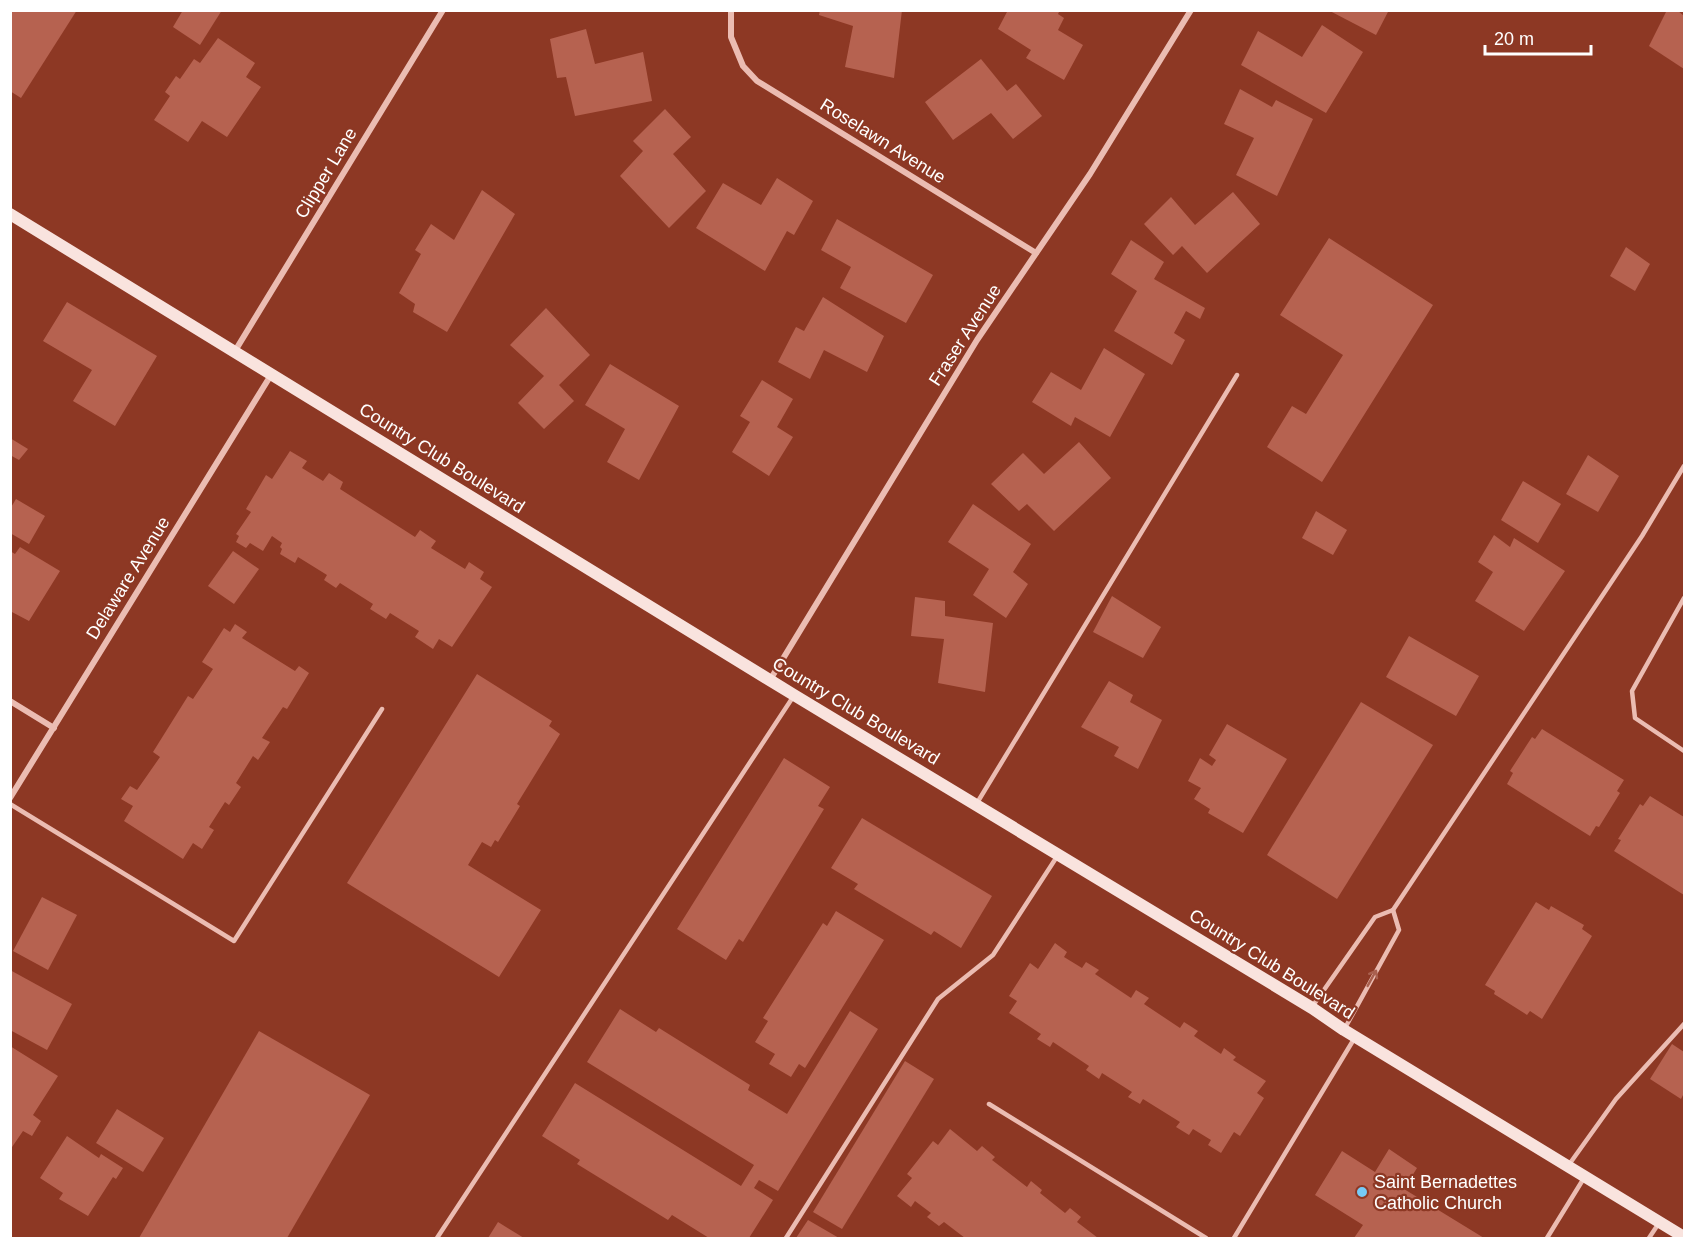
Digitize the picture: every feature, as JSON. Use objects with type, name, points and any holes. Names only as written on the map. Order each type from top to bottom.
[{"type":"street","name":"Clipper Lane","points":[[235,351],[443,10]]},
{"type":"street","name":"Roselawn Avenue","points":[[731,10],[731,37],[743,66],[757,81],[1036,253]]},
{"type":"street","name":"Fraser Avenue","points":[[770,680],[978,340],[1090,174],[1191,10]]},
{"type":"street","name":"Country Club Boulevard","points":[[10,214],[794,695],[1312,1008],[1568,1166],[1682,1232]]},
{"type":"street","name":"Delaware Avenue","points":[[10,798],[272,374]]},
{"type":"street","points":[[10,701],[54,728]]},
{"type":"lane","points":[[975,805],[1237,375]]},
{"type":"lane","points":[[1312,1008],[1375,917],[1393,910],[1642,536],[1684,466]]},
{"type":"lane","points":[[1684,598],[1632,691],[1635,718],[1684,751]]},
{"type":"lane","points":[[436,1239],[794,695]]},
{"type":"lane","points":[[10,804],[234,941],[382,709]]},
{"type":"lane","points":[[786,1239],[938,999],[993,955],[1058,855]]},
{"type":"lane","points":[[1234,1239],[1350,1033],[1399,930],[1393,910]]},
{"type":"lane","points":[[1568,1166],[1616,1099],[1684,1024]]},
{"type":"lane","points":[[989,1104],[1206,1239]]},
{"type":"lane","points":[[1547,1239],[1585,1176]]},
{"type":"lane","points":[[1649,1239],[1660,1221]]},
{"type":"building","points":[[10,10],[77,10],[21,98],[10,91]]},
{"type":"building","points":[[183,10],[222,10],[200,45],[173,27]]},
{"type":"building","points":[[820,10],[902,10],[894,78],[845,67],[853,26],[819,15]]},
{"type":"building","points":[[1008,10],[1060,10],[1058,14],[1064,18],[1058,30],[1083,45],[1064,80],[1026,58],[1031,50],[998,29]]},
{"type":"building","points":[[1328,10],[1389,10],[1376,35]]},
{"type":"building","points":[[1667,10],[1677,10],[1684,16],[1684,69],[1649,46]]},
{"type":"building","points":[[1322,25],[1363,52],[1326,113],[1241,65],[1258,31],[1302,57]]},
{"type":"building","points":[[586,29],[595,64],[643,52],[652,101],[575,116],[566,77],[557,78],[550,39]]},
{"type":"building","points":[[218,38],[255,63],[246,77],[261,87],[227,137],[202,121],[188,142],[154,120],[170,96],[165,92],[176,76],[180,79],[194,59],[200,63]]},
{"type":"building","points":[[981,59],[1007,91],[1016,84],[1042,116],[1013,139],[991,113],[953,140],[925,102]]},
{"type":"building","points":[[1240,89],[1272,107],[1276,100],[1313,119],[1277,196],[1236,175],[1254,138],[1224,124]]},
{"type":"building","points":[[665,109],[691,137],[673,154],[706,191],[669,228],[620,176],[643,151],[633,141]]},
{"type":"building","points":[[777,178],[813,201],[794,235],[787,231],[765,271],[696,228],[723,183],[761,205]]},
{"type":"building","points":[[482,190],[515,214],[447,332],[413,312],[415,304],[399,293],[421,254],[415,250],[431,224],[454,240]]},
{"type":"building","points":[[1233,192],[1260,224],[1207,273],[1182,246],[1173,255],[1144,224],[1171,197],[1195,225]]},
{"type":"building","points":[[837,219],[933,275],[906,323],[840,288],[851,267],[821,250]]},
{"type":"building","points":[[1329,238],[1433,305],[1322,482],[1267,447],[1292,406],[1306,414],[1343,355],[1280,315]]},
{"type":"building","points":[[1131,240],[1164,262],[1154,279],[1205,308],[1200,319],[1186,311],[1174,333],[1185,340],[1172,365],[1114,331],[1137,291],[1111,274]]},
{"type":"building","points":[[1626,247],[1650,264],[1635,291],[1610,276]]},
{"type":"building","points":[[823,297],[884,336],[867,372],[824,350],[810,379],[778,362],[796,327],[804,331]]},
{"type":"building","points":[[67,302],[157,356],[115,426],[73,401],[92,370],[43,341]]},
{"type":"building","points":[[546,308],[590,355],[559,385],[574,401],[544,429],[518,403],[544,376],[510,345]]},
{"type":"building","points":[[1104,348],[1145,374],[1110,437],[1075,417],[1071,426],[1032,402],[1051,372],[1081,390]]},
{"type":"building","points":[[610,364],[679,406],[639,480],[607,462],[625,429],[585,405]]},
{"type":"building","points":[[762,380],[793,399],[777,427],[793,437],[769,476],[732,452],[750,422],[740,416]]},
{"type":"building","points":[[10,438],[28,449],[19,460],[10,455]]},
{"type":"building","points":[[1079,442],[1111,478],[1054,531],[1027,504],[1019,511],[991,484],[1023,453],[1044,474]]},
{"type":"building","points":[[290,451],[307,461],[302,468],[323,481],[329,473],[343,482],[340,489],[415,537],[420,530],[436,541],[431,548],[465,569],[469,562],[484,572],[480,579],[492,587],[452,647],[439,639],[433,649],[415,637],[419,631],[390,613],[386,619],[370,609],[373,604],[340,583],[336,588],[324,580],[327,575],[298,557],[295,563],[280,554],[282,543],[272,536],[263,551],[250,543],[246,548],[236,542],[239,536],[236,534],[251,512],[246,509],[266,475],[272,479]]},
{"type":"building","points":[[1588,455],[1619,476],[1598,512],[1566,494]]},
{"type":"building","points":[[1523,481],[1561,504],[1538,543],[1501,520]]},
{"type":"building","points":[[16,499],[45,516],[29,544],[10,533],[10,509]]},
{"type":"building","points":[[973,504],[1031,544],[1013,572],[1028,584],[1006,618],[973,595],[989,569],[948,542]]},
{"type":"building","points":[[1316,511],[1347,530],[1333,555],[1302,538]]},
{"type":"building","points":[[1494,535],[1510,547],[1514,538],[1565,571],[1524,631],[1475,601],[1493,572],[1478,562]]},
{"type":"building","points":[[20,547],[60,571],[29,621],[10,611],[10,551],[15,554]]},
{"type":"building","points":[[233,551],[259,569],[234,604],[208,586]]},
{"type":"building","points":[[1112,596],[1161,627],[1143,658],[1093,632]]},
{"type":"building","points":[[915,597],[945,601],[945,616],[993,623],[985,692],[938,683],[944,639],[911,636]]},
{"type":"building","points":[[235,624],[247,632],[242,638],[295,671],[299,666],[309,673],[287,709],[283,707],[262,738],[270,742],[258,760],[253,756],[236,783],[241,787],[229,805],[225,802],[209,827],[214,830],[202,849],[193,843],[183,859],[124,821],[133,806],[121,799],[130,786],[137,790],[160,757],[153,752],[188,696],[193,699],[213,669],[202,662],[224,628],[230,632]]},
{"type":"building","points":[[1409,636],[1479,676],[1456,716],[1386,677]]},
{"type":"building","points":[[477,674],[552,721],[549,726],[560,734],[517,804],[520,806],[498,842],[495,840],[491,847],[482,842],[468,865],[541,910],[499,977],[347,883]]},
{"type":"building","points":[[1109,681],[1133,695],[1130,702],[1162,720],[1138,769],[1114,756],[1119,747],[1081,727]]},
{"type":"building","points":[[1361,702],[1433,745],[1337,899],[1267,855]]},
{"type":"building","points":[[1227,724],[1287,759],[1243,833],[1208,813],[1210,809],[1194,799],[1201,788],[1188,781],[1200,758],[1212,766],[1216,760],[1209,755]]},
{"type":"building","points":[[1542,729],[1624,780],[1617,791],[1620,793],[1599,827],[1596,826],[1590,836],[1507,784],[1513,773],[1510,771],[1532,737],[1535,739]]},
{"type":"building","points":[[784,758],[830,787],[818,806],[824,809],[743,942],[739,939],[726,960],[677,929]]},
{"type":"building","points":[[1650,796],[1684,817],[1684,895],[1614,851],[1621,840],[1618,839],[1640,804],[1643,806]]},
{"type":"building","points":[[862,818],[992,896],[961,948],[934,931],[931,935],[854,889],[858,884],[831,868]]},
{"type":"building","points":[[42,897],[77,915],[48,970],[13,951]]},
{"type":"building","points":[[1536,902],[1549,910],[1551,906],[1584,925],[1582,929],[1592,936],[1542,1019],[1530,1011],[1527,1015],[1494,994],[1495,991],[1485,985]]},
{"type":"building","points":[[836,911],[884,940],[805,1068],[799,1064],[791,1077],[769,1064],[775,1054],[755,1042],[768,1021],[763,1018],[823,923],[827,926]]},
{"type":"building","points":[[1055,943],[1067,952],[1064,957],[1082,968],[1086,962],[1099,970],[1095,974],[1131,998],[1136,990],[1149,998],[1144,1004],[1180,1028],[1184,1022],[1198,1031],[1194,1036],[1221,1054],[1224,1048],[1236,1057],[1233,1060],[1266,1081],[1257,1093],[1264,1098],[1240,1136],[1234,1132],[1221,1153],[1208,1145],[1211,1140],[1193,1129],[1189,1135],[1176,1127],[1180,1122],[1143,1099],[1140,1104],[1128,1097],[1132,1092],[1102,1073],[1099,1079],[1086,1070],[1089,1066],[1053,1042],[1050,1047],[1037,1039],[1041,1034],[1009,1013],[1017,1001],[1009,996],[1030,963],[1038,969]]},
{"type":"building","points":[[10,970],[72,1004],[47,1050],[10,1030]]},
{"type":"building","points":[[620,1009],[656,1032],[659,1028],[750,1085],[748,1090],[787,1114],[850,1011],[878,1029],[778,1191],[759,1180],[754,1188],[773,1200],[749,1238],[709,1238],[672,1215],[668,1220],[577,1164],[580,1160],[542,1136],[575,1083],[741,1186],[754,1165],[587,1062]]},
{"type":"building","points":[[259,1031],[370,1095],[287,1238],[139,1238]]},
{"type":"building","points":[[1672,1044],[1684,1052],[1684,1093],[1681,1099],[1650,1079]]},
{"type":"building","points":[[10,1046],[58,1076],[33,1115],[41,1121],[32,1136],[23,1131],[10,1150]]},
{"type":"building","points":[[905,1061],[934,1079],[842,1229],[813,1212]]},
{"type":"building","points":[[117,1109],[164,1138],[143,1172],[96,1143]]},
{"type":"building","points":[[950,1129],[977,1151],[982,1146],[995,1157],[992,1160],[1027,1187],[1031,1181],[1042,1190],[1040,1193],[1065,1213],[1070,1208],[1081,1217],[1077,1222],[1098,1238],[965,1238],[944,1222],[939,1226],[927,1217],[931,1213],[915,1201],[911,1207],[897,1196],[912,1178],[907,1174],[933,1141],[938,1145]]},
{"type":"building","points":[[67,1136],[99,1158],[101,1154],[123,1168],[116,1179],[113,1177],[88,1216],[59,1199],[63,1193],[40,1178]]},
{"type":"building","name":"Saint Bernadettes Catholic Church","points":[[1389,1149],[1417,1168],[1404,1189],[1484,1238],[1354,1238],[1363,1225],[1315,1195],[1342,1151],[1375,1172]]},
{"type":"building","points":[[808,1220],[839,1238],[796,1238]]},
{"type":"building","points":[[498,1222],[524,1238],[488,1238]]},
{"type":"place","name":"Saint Bernadettes Catholic Church","points":[[1362,1192]]}]
